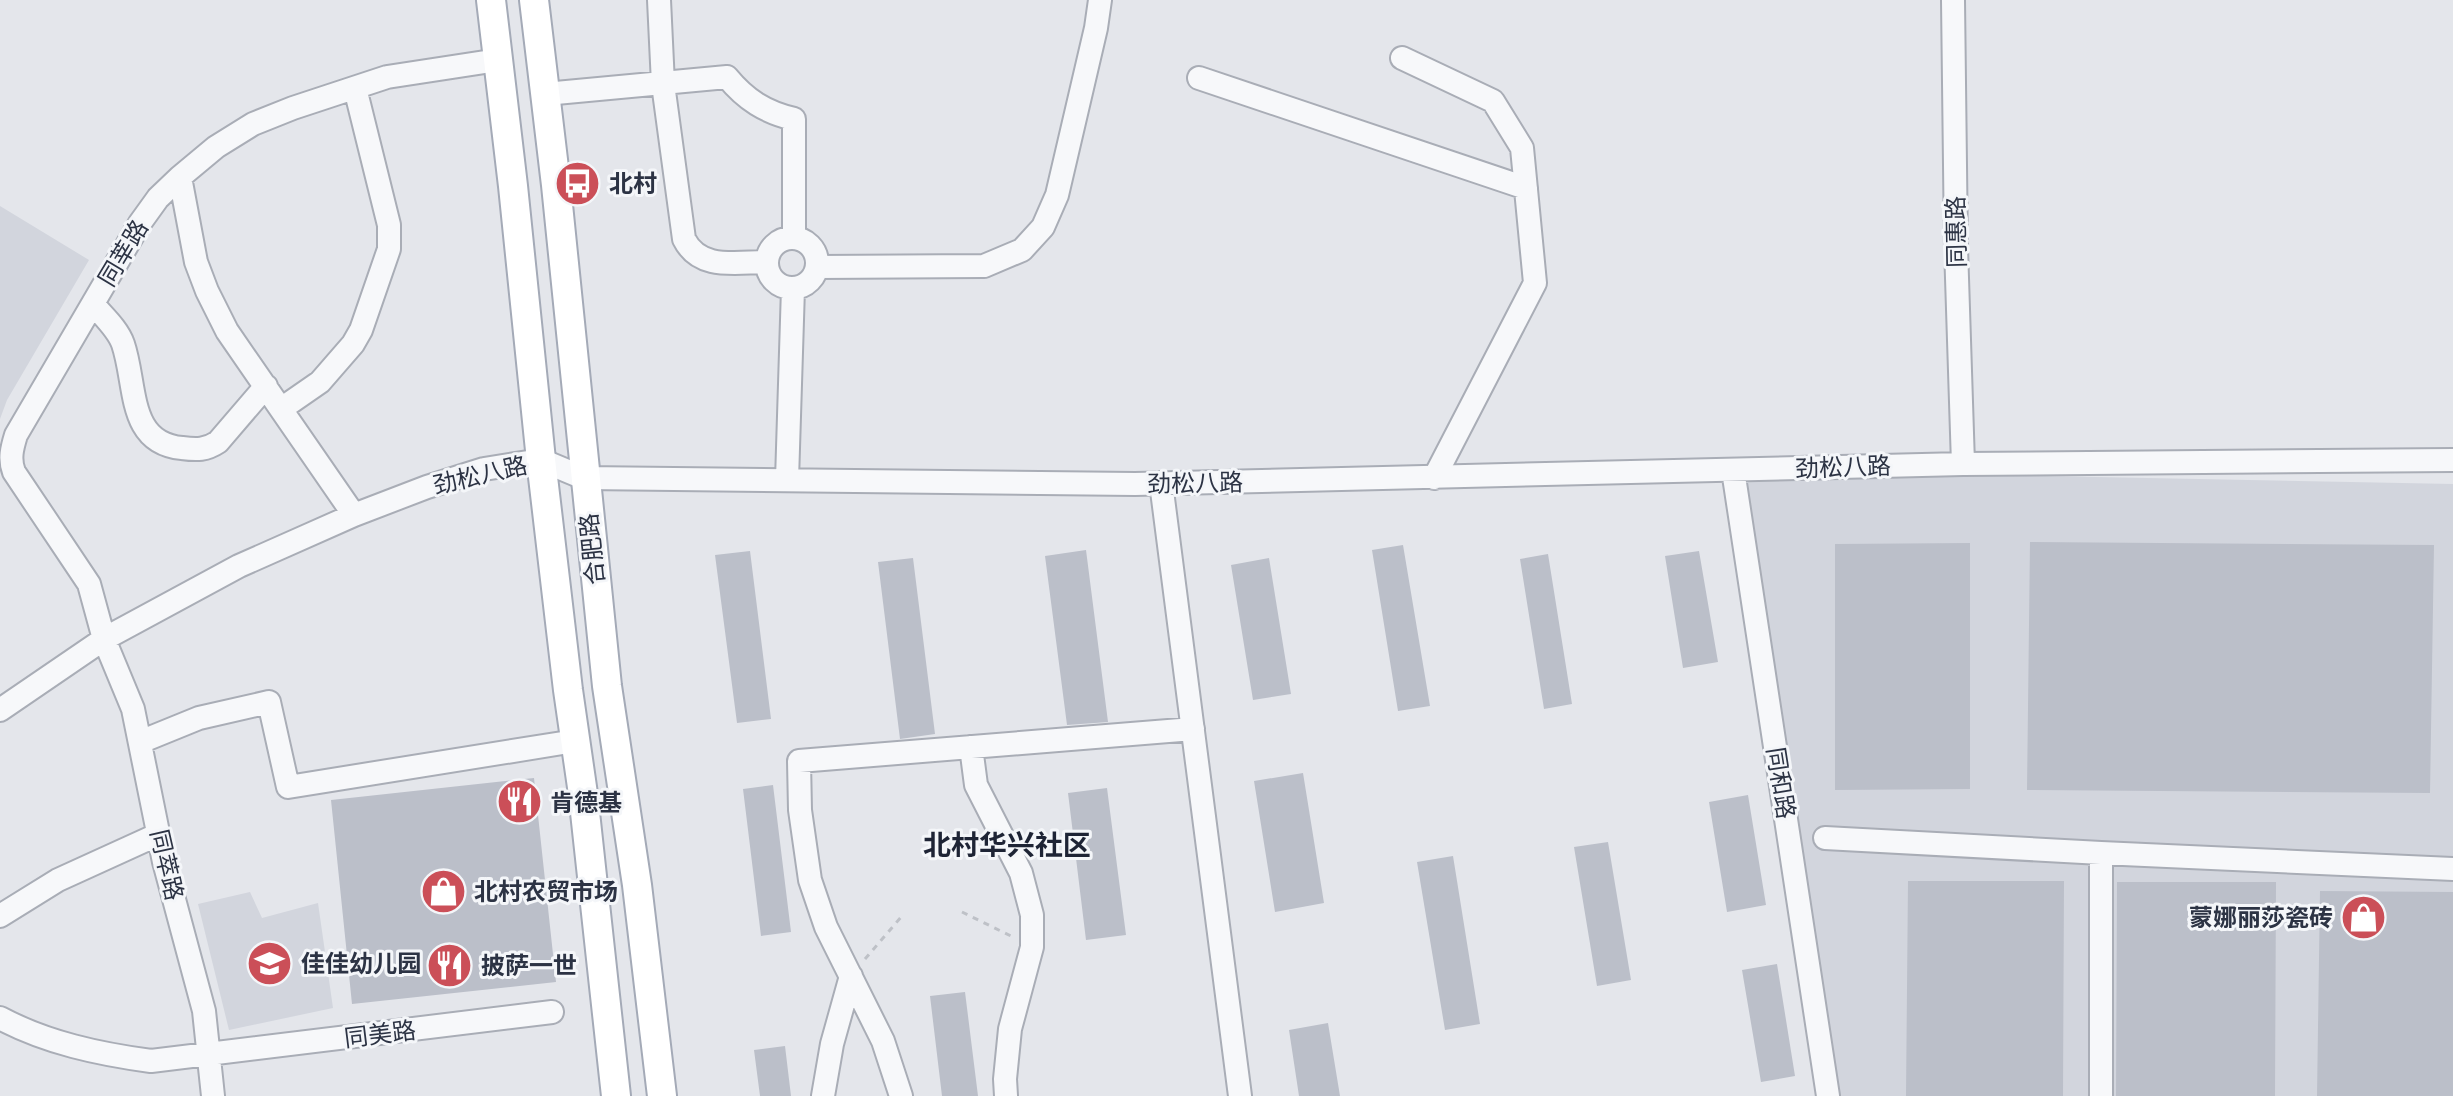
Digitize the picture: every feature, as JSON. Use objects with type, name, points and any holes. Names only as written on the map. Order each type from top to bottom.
[{"type":"main road","name":"合肥路","points":[[491,0],[541,460],[583,794],[616,1096]]},
{"type":"main road","name":"合肥路","points":[[534,0],[607,686],[637,885],[662,1096]]},
{"type":"street","points":[[659,0],[663,84],[684,239],[690,250],[701,259],[767,262]]},
{"type":"street","points":[[817,267],[984,266],[1022,250],[1043,227],[1057,195],[1100,0]]},
{"type":"street","name":"同惠路","points":[[1953,0],[1963,464]]},
{"type":"street","points":[[1402,58],[1493,101],[1522,148],[1535,283],[1434,478]]},
{"type":"street","name":"同莘路","points":[[104,639],[89,584],[11,465],[11,450],[16,435],[140,223],[158,198],[180,177],[216,147],[253,124],[387,77],[498,60]]},
{"type":"street","points":[[545,94],[727,77],[752,103],[794,119],[794,237]]},
{"type":"street","points":[[1199,78],[1526,188]]},
{"type":"street","points":[[281,409],[320,382],[353,344],[361,330],[389,249],[389,225],[355,88]]},
{"type":"street","points":[[180,177],[196,262],[227,331],[354,515]]},
{"type":"street","points":[[794,237],[809,244],[817,259],[817,267],[809,282],[793,288],[777,283],[768,270],[767,262],[768,254],[778,242],[794,237]]},
{"type":"street","points":[[787,480],[793,288]]},
{"type":"street","points":[[93,304],[119,335],[124,346],[140,417],[147,434],[168,447],[199,450],[218,442],[266,386]]},
{"type":"street","name":"劲松八路","points":[[0,710],[104,639],[239,566],[354,515],[427,487],[484,469],[541,460],[584,478],[1161,483],[1963,464],[2453,460]]},
{"type":"street","name":"同和路","points":[[1733,470],[1828,1096]]},
{"type":"street","points":[[1161,483],[1240,1096]]},
{"type":"street","name":"同萃路","points":[[104,639],[133,709],[159,834],[204,1011],[213,1096]]},
{"type":"street","points":[[140,742],[199,718],[269,702],[288,787],[575,741]]},
{"type":"street","points":[[901,1096],[883,1041],[826,927],[810,880],[800,810],[799,761],[1193,729]]},
{"type":"street","points":[[971,747],[976,785],[1021,873],[1032,915],[1032,947],[1010,1029],[1006,1096]]},
{"type":"street","points":[[0,916],[58,880],[159,834]]},
{"type":"street","points":[[1825,838],[2453,869]]},
{"type":"street","points":[[2101,853],[2101,1096]]},
{"type":"street","points":[[823,1096],[832,1044],[851,976]]},
{"type":"street","name":"同美路","points":[[0,1018],[38,1036],[104,1054],[151,1061],[552,1012]]},
{"type":"path","points":[[962,912],[1032,947]]},
{"type":"path","points":[[851,976],[902,916]]},
{"type":"shaded area","points":[[0,206],[89,260],[7,400],[0,419]]},
{"type":"shaded area","points":[[1733,470],[2453,484],[2453,1096],[1829,1096]]},
{"type":"shaded area","name":"佳佳幼儿园","points":[[250,892],[262,918],[318,903],[333,1008],[229,1030],[198,904]]},
{"type":"building","points":[[2030,542],[2434,545],[2430,793],[2027,790]]},
{"type":"building","points":[[1970,543],[1970,789],[1835,790],[1835,544]]},
{"type":"building","points":[[1403,545],[1430,706],[1398,711],[1372,550]]},
{"type":"building","points":[[1086,550],[1108,722],[1067,725],[1045,556]]},
{"type":"building","points":[[750,551],[771,719],[737,723],[715,555]]},
{"type":"building","points":[[1699,551],[1718,662],[1683,668],[1665,556]]},
{"type":"building","points":[[1548,554],[1572,704],[1544,709],[1520,559]]},
{"type":"building","points":[[913,558],[935,734],[900,739],[878,562]]},
{"type":"building","points":[[1269,558],[1291,694],[1253,700],[1231,565]]},
{"type":"building","points":[[1303,773],[1324,903],[1275,912],[1254,781]]},
{"type":"building","name":"北村农贸市场","points":[[534,778],[556,982],[352,1004],[331,800]]},
{"type":"building","points":[[773,785],[791,932],[761,936],[743,789]]},
{"type":"building","points":[[1107,788],[1126,935],[1086,940],[1068,793]]},
{"type":"building","points":[[1748,795],[1766,905],[1727,912],[1709,802]]},
{"type":"building","points":[[1608,842],[1631,980],[1597,986],[1574,847]]},
{"type":"building","points":[[1453,856],[1480,1024],[1445,1030],[1417,862]]},
{"type":"building","points":[[1908,881],[2064,881],[2063,1096],[1906,1096]]},
{"type":"building","points":[[2117,882],[2276,882],[2275,1096],[2116,1096]]},
{"type":"building","points":[[2320,891],[2453,892],[2453,1096],[2317,1096]]},
{"type":"building","points":[[1777,964],[1795,1076],[1761,1082],[1742,970]]},
{"type":"building","points":[[965,992],[978,1096],[942,1096],[930,996]]},
{"type":"building","points":[[1328,1023],[1340,1096],[1299,1096],[1289,1030]]},
{"type":"building","points":[[785,1046],[791,1096],[760,1096],[754,1050]]},
{"type":"place","name":"北村","points":[[578,183]]},
{"type":"place","name":"肯德基","points":[[519,802]]},
{"type":"place","name":"北村农贸市场","points":[[443,891]]},
{"type":"place","name":"蒙娜丽莎瓷砖","points":[[2364,917]]},
{"type":"place","name":"佳佳幼儿园","points":[[270,963]]},
{"type":"place","name":"披萨一世","points":[[450,965]]},
{"type":"district","name":"北村华兴社区","points":[[1007,845]]}]
